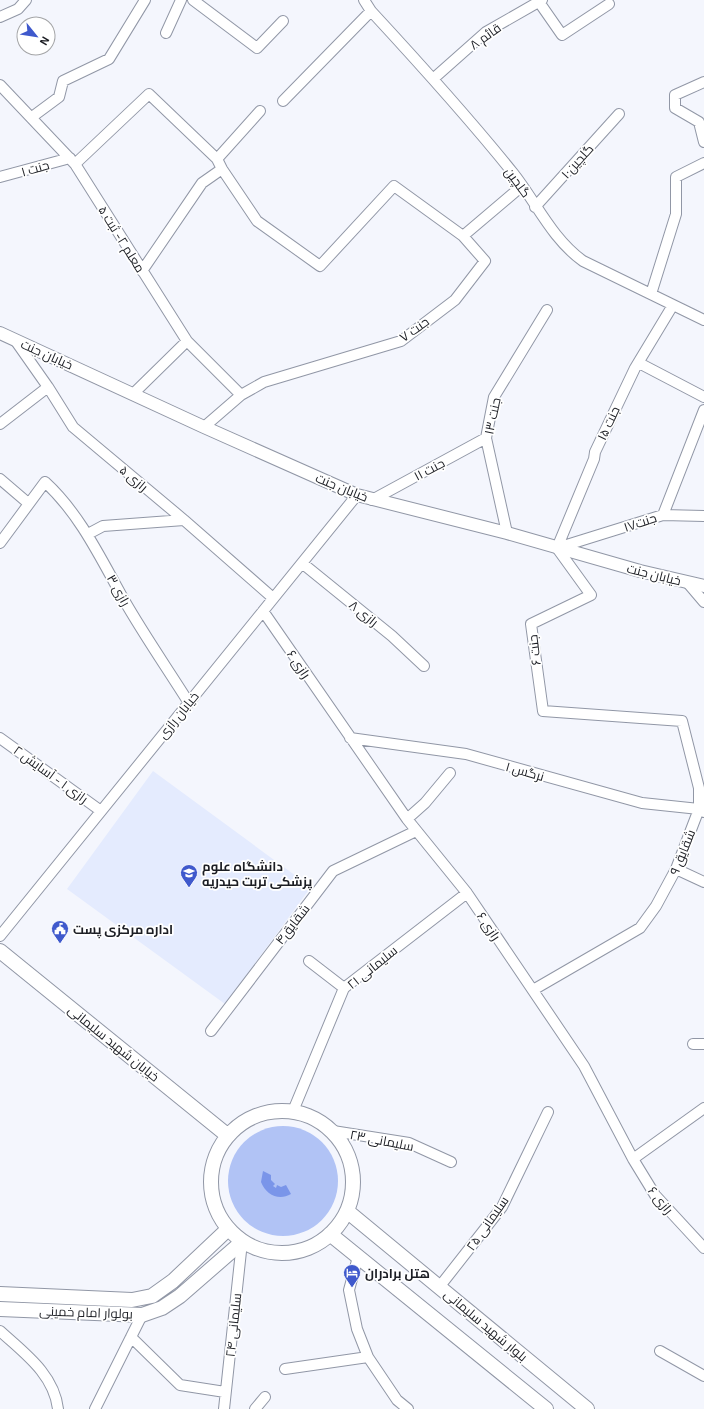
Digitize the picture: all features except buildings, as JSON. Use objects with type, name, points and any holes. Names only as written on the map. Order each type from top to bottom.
[{"type":"main road","name":"خیابان شهید سلیمانی","points":[[0,951],[227,1135]]},
{"type":"main road","points":[[275,1110],[294,1111],[315,1118],[333,1131],[344,1145],[352,1166],[352,1195],[347,1212],[330,1234],[315,1246],[297,1252],[278,1253],[259,1250],[242,1242],[228,1229],[217,1212],[211,1192],[211,1172],[217,1152],[227,1135],[241,1123],[257,1114],[275,1110]]},
{"type":"main road","name":"بلوار شهید سلیمانی","points":[[347,1212],[440,1286],[587,1409]]},
{"type":"main road","name":"بولوار امام خمینی","points":[[0,1294],[132,1300],[152,1296],[173,1281],[228,1229]]},
{"type":"main road","name":"بلوار شهید سلیمانی","points":[[330,1234],[546,1409]]},
{"type":"main road","name":"بولوار امام خمینی","points":[[0,1309],[142,1315],[162,1308],[180,1296],[242,1242]]},
{"type":"street","points":[[0,17],[18,9],[26,0]]},
{"type":"street","points":[[32,116],[59,97],[63,81],[109,60],[145,0]]},
{"type":"street","points":[[166,33],[182,0]]},
{"type":"street","points":[[193,0],[257,48],[283,21]]},
{"type":"street","name":"گلچین","points":[[364,0],[371,11],[465,114],[522,186],[571,253],[583,261],[704,320]]},
{"type":"street","points":[[541,1],[562,35],[609,4]]},
{"type":"street","name":"قائم ۸","points":[[433,79],[486,32],[541,1]]},
{"type":"street","points":[[283,101],[371,11]]},
{"type":"street","points":[[704,82],[675,95],[675,108],[699,122],[704,142]]},
{"type":"street","name":"معلم ۲- ثبت ۵","points":[[0,85],[32,116],[72,161],[187,341],[241,395]]},
{"type":"street","points":[[72,161],[149,94],[217,159],[222,169],[257,221],[320,266],[394,186],[463,236],[522,186]]},
{"type":"street","points":[[217,159],[260,111]]},
{"type":"street","name":"گلچین۱۰","points":[[536,207],[619,114]]},
{"type":"street","name":"جنت ۱","points":[[0,178],[72,161]]},
{"type":"street","points":[[651,294],[676,214],[676,177],[704,163]]},
{"type":"street","points":[[142,271],[202,183],[222,169]]},
{"type":"street","name":"جنت ۷","points":[[204,427],[241,395],[264,382],[401,340],[455,300],[485,261],[463,236]]},
{"type":"street","name":"جنت ۱۵","points":[[557,548],[594,459],[595,452],[624,388],[673,305]]},
{"type":"street","name":"جنت ۱۳","points":[[507,533],[486,438],[494,397],[547,310]]},
{"type":"street","name":"خیابان جنت","points":[[0,333],[134,393],[204,427],[357,495],[507,533],[557,548],[704,586]]},
{"type":"street","name":"رازی ۵","points":[[15,340],[48,387],[73,427],[184,520],[273,598]]},
{"type":"street","points":[[134,393],[187,341]]},
{"type":"street","points":[[639,363],[704,397]]},
{"type":"street","points":[[0,424],[48,387]]},
{"type":"street","name":"جنت۱۷","points":[[557,548],[662,515],[704,410]]},
{"type":"street","name":"جنت ۱۱","points":[[372,500],[486,438]]},
{"type":"street","points":[[0,479],[28,503],[0,543]]},
{"type":"street","name":"رازی ۳","points":[[28,503],[45,482],[53,490],[88,534],[137,621],[189,703]]},
{"type":"street","name":"خیابان رازی","points":[[0,936],[357,495]]},
{"type":"street","points":[[662,515],[704,516]]},
{"type":"street","points":[[88,534],[103,526],[184,520]]},
{"type":"street","name":"جنت ۶","points":[[557,548],[591,595],[531,624],[543,711],[607,716]]},
{"type":"street","name":"رازی ۸","points":[[302,563],[392,636],[424,666]]},
{"type":"street","points":[[687,582],[704,602]]},
{"type":"street","name":"رازی ۶","points":[[263,611],[407,820],[467,893],[533,990],[584,1066],[633,1159],[655,1195],[704,1248]]},
{"type":"street","name":"شقایق ۹","points":[[533,990],[640,928],[656,906],[676,869],[702,810],[699,788],[682,721],[607,716]]},
{"type":"street","name":"رازی ۱ - آسایش ۲","points":[[0,738],[101,811]]},
{"type":"street","name":"نرگس ۱","points":[[350,738],[466,754],[642,803],[702,810]]},
{"type":"street","points":[[407,820],[425,803],[450,773]]},
{"type":"street","name":"شقایق۴","points":[[211,1031],[333,871],[416,831]]},
{"type":"street","points":[[676,869],[704,882]]},
{"type":"street","name":"سلیمانی ۲۱","points":[[294,1111],[344,988],[467,893]]},
{"type":"street","points":[[309,961],[344,988]]},
{"type":"street","points":[[693,1044],[704,1044]]},
{"type":"street","points":[[633,1159],[704,1108]]},
{"type":"street","name":"سلیمانی ۲۵","points":[[440,1286],[502,1207],[548,1112]]},
{"type":"street","name":"سلیمانی ۲۳","points":[[333,1131],[409,1143],[451,1162]]},
{"type":"street","name":"سلیمانی ۲۴","points":[[224,1409],[242,1242]]},
{"type":"street","points":[[358,1257],[348,1290],[357,1329],[368,1357],[398,1400],[408,1409]]},
{"type":"street","points":[[100,1407],[142,1315]]},
{"type":"street","points":[[0,1332],[35,1362],[52,1388],[58,1409]]},
{"type":"street","points":[[131,1337],[180,1385],[225,1392]]},
{"type":"street","points":[[660,1351],[704,1376]]},
{"type":"street","points":[[285,1368],[368,1357]]},
{"type":"street","points":[[255,1409],[265,1397]]},
{"type":"shaded area","name":"دانشگاه علوم پزشکی تربت حیدریه","points":[[153,771],[311,887],[225,1004],[67,889]]},
{"type":"shaded area","points":[[283,1126],[304,1130],[322,1142],[334,1160],[338,1181],[334,1202],[322,1220],[304,1232],[283,1236],[262,1232],[244,1220],[232,1202],[228,1181],[232,1160],[244,1142],[262,1130]]},
{"type":"water","points":[[263,1171],[271,1175],[271,1180],[275,1184],[273,1186],[276,1188],[277,1185],[281,1187],[286,1185],[291,1194],[282,1197],[273,1196],[263,1187],[261,1182]]},
{"type":"place","name":"دانشگاه علوم پزشکی تربت حیدریه","points":[[189,888]]},
{"type":"place","name":"اداره مرکزی پست","points":[[60,944]]},
{"type":"place","name":"هتل برادران","points":[[352,1288]]}]
